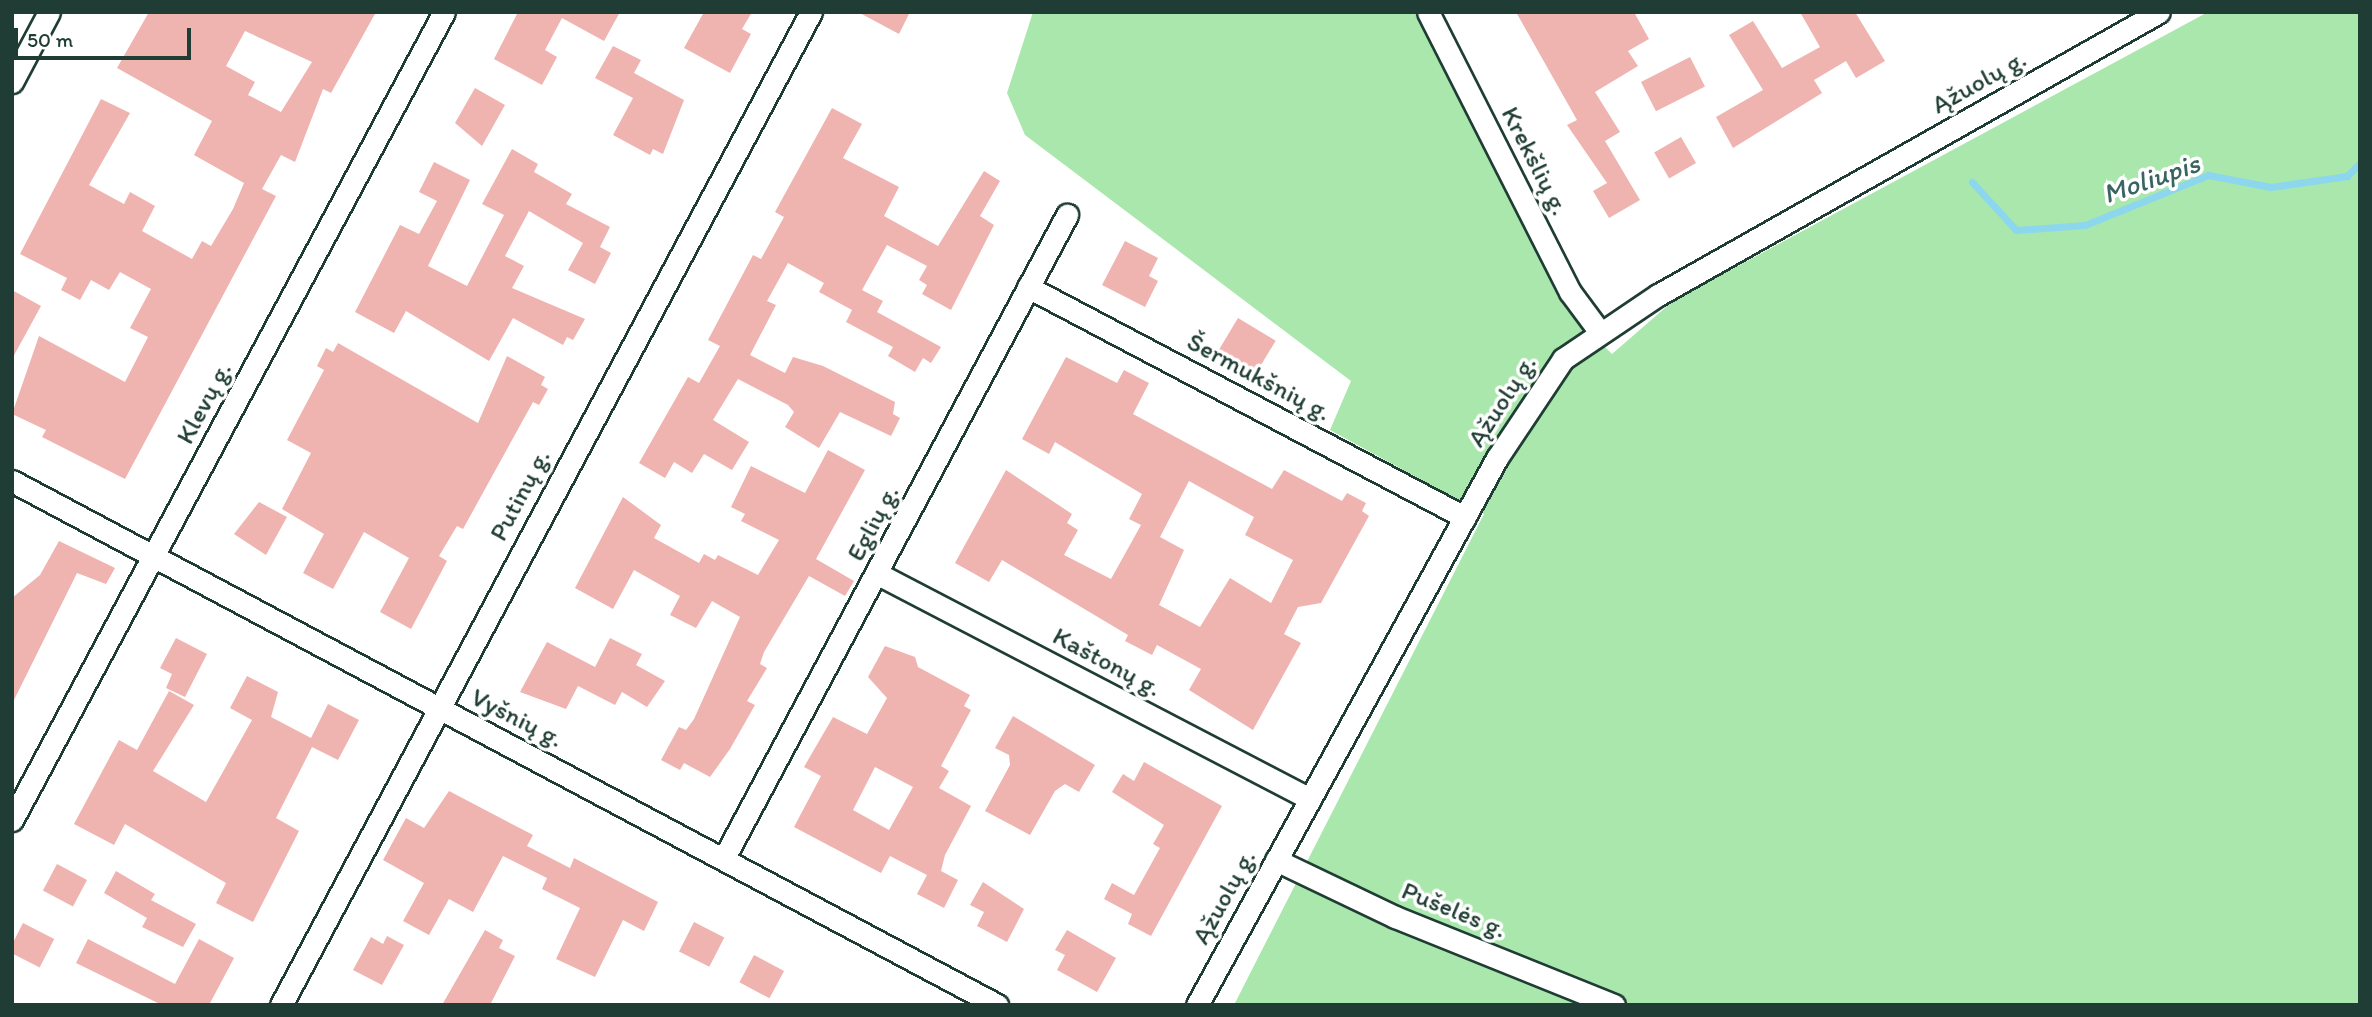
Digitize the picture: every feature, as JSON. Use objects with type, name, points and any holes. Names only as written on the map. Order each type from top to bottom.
[{"type":"street","points":[[12,82],[49,12]]},
{"type":"street","name":"Klevų g.","points":[[12,820],[444,12]]},
{"type":"street","name":"Putinų g.","points":[[288,1002],[437,709],[811,12]]},
{"type":"street","name":"Ąžuolų g.","points":[[1197,1005],[1465,517],[1539,388],[1599,331],[2159,12]]},
{"type":"street","name":"Krekšlių g.","points":[[1430,13],[1570,292],[1599,331]]},
{"type":"street","name":"Eglių g.","points":[[725,856],[878,574],[1067,215]]},
{"type":"street","name":"Šermukšnių g.","points":[[1028,287],[1465,517]]},
{"type":"street","name":"Vyšnių g.","points":[[12,481],[155,554],[437,709],[725,856],[997,1005]]},
{"type":"street","name":"Kaštonų g.","points":[[878,574],[1310,799]]},
{"type":"street","name":"Pušelės g.","points":[[1276,860],[1395,917],[1614,1005]]},
{"type":"green space","points":[[1033,12],[1414,12],[1569,311],[1612,354],[1673,301],[2208,12],[2360,12],[2360,1005],[1234,1005],[1484,514],[1330,430],[1351,381],[1025,135],[1007,93]]},
{"type":"building","points":[[149,12],[376,12],[331,93],[323,89],[295,162],[281,155],[262,189],[276,196],[125,479],[42,437],[46,430],[12,414],[39,336],[125,382],[148,337],[130,328],[151,289],[120,272],[109,290],[91,280],[80,300],[61,290],[67,278],[20,254],[101,99],[130,113],[89,185],[124,204],[130,192],[155,206],[142,231],[192,259],[202,241],[211,246],[233,209],[244,183],[194,155],[212,121],[117,68]],"holes":[[[245,31],[312,62],[281,112],[248,95],[255,82],[226,66]]]},
{"type":"building","points":[[518,12],[620,12],[604,41],[562,18],[545,50],[557,57],[542,85],[494,59]]},
{"type":"building","points":[[704,12],[752,12],[742,29],[751,34],[730,73],[684,48]]},
{"type":"building","points":[[858,12],[910,12],[899,34]]},
{"type":"building","points":[[1516,12],[1634,12],[1649,39],[1628,51],[1638,66],[1595,92],[1620,132],[1605,141],[1640,200],[1609,218],[1593,191],[1607,183],[1567,125],[1577,120]]},
{"type":"building","points":[[1800,12],[1855,12],[1885,61],[1856,78],[1846,61],[1814,80],[1822,93],[1733,148],[1716,117],[1763,90],[1729,35],[1753,21],[1782,68],[1820,47]]},
{"type":"building","points":[[613,46],[641,60],[634,73],[684,100],[663,154],[653,149],[650,155],[613,135],[633,98],[595,78]]},
{"type":"building","points":[[1690,57],[1705,86],[1656,111],[1641,82]]},
{"type":"building","points":[[475,88],[505,105],[482,146],[455,123]]},
{"type":"building","points":[[832,108],[862,124],[843,158],[899,187],[884,216],[938,246],[984,171],[1000,181],[980,216],[994,225],[951,310],[922,294],[927,285],[919,280],[927,266],[887,245],[862,290],[883,301],[877,312],[941,347],[931,363],[923,358],[915,372],[888,356],[893,347],[846,322],[852,310],[819,292],[824,283],[788,263],[767,301],[776,305],[750,355],[785,373],[793,357],[823,366],[895,402],[893,414],[900,418],[891,436],[840,412],[819,448],[785,427],[794,412],[788,405],[738,379],[713,420],[749,442],[732,470],[704,454],[692,473],[674,462],[665,478],[639,463],[688,377],[699,383],[720,346],[708,340],[753,255],[761,259],[784,217],[775,212]]},
{"type":"building","points":[[1681,137],[1696,163],[1669,178],[1654,152]]},
{"type":"building","points":[[512,149],[538,164],[534,172],[572,194],[566,204],[610,227],[600,247],[611,253],[595,284],[568,270],[583,243],[529,211],[505,256],[524,266],[512,288],[585,319],[573,340],[567,337],[563,345],[513,318],[489,361],[406,311],[394,333],[355,312],[400,225],[419,234],[437,201],[419,192],[434,162],[470,180],[428,266],[467,286],[504,215],[482,204]]},
{"type":"building","points":[[1125,241],[1158,258],[1149,276],[1158,281],[1145,307],[1102,285]]},
{"type":"building","points":[[12,290],[41,306],[12,359]]},
{"type":"building","points":[[1238,318],[1276,341],[1256,374],[1218,351]]},
{"type":"building","points":[[338,343],[478,423],[507,356],[545,377],[541,385],[548,389],[539,405],[533,402],[463,529],[457,526],[439,556],[447,561],[411,629],[380,612],[409,558],[364,532],[333,589],[303,573],[324,534],[282,509],[311,453],[287,440],[324,370],[317,366],[326,348],[333,352]]},
{"type":"building","points":[[1066,357],[1117,383],[1124,370],[1149,383],[1133,414],[1272,489],[1284,470],[1342,501],[1347,493],[1366,503],[1362,511],[1369,516],[1321,603],[1298,607],[1284,634],[1301,643],[1253,730],[1189,690],[1201,669],[1157,645],[1152,655],[1125,641],[1128,635],[1002,560],[989,582],[955,563],[1006,470],[1072,514],[1067,523],[1078,530],[1064,555],[1111,579],[1141,525],[1129,519],[1142,494],[1055,442],[1049,454],[1022,439]],"holes":[[[1189,481],[1254,517],[1245,535],[1293,560],[1271,603],[1230,578],[1200,627],[1159,605],[1184,550],[1160,537]]]},
{"type":"building","points":[[828,450],[865,470],[816,559],[854,581],[845,596],[809,576],[764,652],[760,664],[767,668],[747,701],[755,705],[730,749],[710,777],[684,763],[680,770],[661,760],[679,727],[686,730],[694,719],[740,617],[712,601],[696,628],[670,615],[680,596],[634,570],[613,609],[575,588],[623,497],[661,525],[654,538],[699,563],[704,554],[715,560],[718,555],[758,575],[779,540],[741,521],[745,514],[731,507],[751,466],[805,493]]},
{"type":"building","points":[[259,502],[287,517],[266,555],[234,534]]},
{"type":"building","points":[[59,541],[115,568],[106,584],[77,573],[12,704],[12,598],[40,575]]},
{"type":"building","points":[[176,638],[207,654],[185,697],[166,688],[172,674],[160,668]]},
{"type":"building","points":[[610,638],[642,654],[636,665],[665,681],[647,707],[622,692],[615,705],[578,686],[566,709],[520,692],[547,642],[595,667]]},
{"type":"building","points":[[885,646],[915,657],[918,667],[970,695],[964,706],[971,710],[941,766],[949,771],[939,788],[971,806],[945,855],[941,871],[958,880],[944,908],[917,894],[927,875],[890,856],[881,873],[794,827],[821,776],[804,767],[833,717],[867,734],[887,698],[868,677]],"holes":[[[875,767],[913,787],[889,830],[853,810]]]},
{"type":"building","points":[[247,676],[278,692],[271,717],[311,738],[328,704],[359,720],[338,760],[312,747],[276,818],[299,831],[253,922],[216,903],[226,883],[125,824],[114,845],[74,824],[119,740],[137,750],[169,691],[194,705],[153,771],[206,802],[252,720],[230,708]]},
{"type":"building","points":[[1013,716],[1095,765],[1079,792],[1065,784],[1055,791],[1030,835],[985,811],[1010,765],[1009,755],[995,748]]},
{"type":"building","points":[[1144,762],[1222,806],[1151,936],[1128,924],[1132,914],[1104,899],[1112,883],[1134,895],[1160,848],[1153,844],[1164,825],[1112,792],[1123,774],[1134,781]]},
{"type":"building","points":[[449,791],[533,835],[527,846],[570,868],[574,858],[658,902],[644,931],[623,920],[595,977],[556,959],[580,908],[542,889],[547,878],[503,856],[473,912],[449,899],[429,935],[403,921],[424,883],[383,860],[406,818],[424,828]]},
{"type":"building","points":[[57,864],[87,880],[73,906],[43,890]]},
{"type":"building","points":[[116,871],[155,894],[151,900],[196,924],[183,947],[142,927],[147,918],[104,893]]},
{"type":"building","points":[[983,882],[1024,909],[1007,942],[977,926],[984,912],[970,905]]},
{"type":"building","points":[[694,922],[724,937],[709,967],[679,951]]},
{"type":"building","points":[[23,923],[54,939],[40,967],[12,953],[12,945]]},
{"type":"building","points":[[485,930],[503,940],[499,948],[515,956],[490,1005],[442,1005]]},
{"type":"building","points":[[1067,930],[1116,958],[1097,992],[1057,970],[1065,955],[1055,950]]},
{"type":"building","points":[[387,936],[404,945],[382,985],[353,970],[371,937],[383,944]]},
{"type":"building","points":[[88,939],[175,984],[199,939],[234,958],[209,1005],[162,1005],[76,963]]},
{"type":"building","points":[[754,955],[784,971],[769,998],[739,982]]},
{"type":"waterway","name":"Moliupis","points":[[1972,182],[2016,230],[2085,225],[2208,175],[2271,187],[2347,176],[2360,163]]}]
